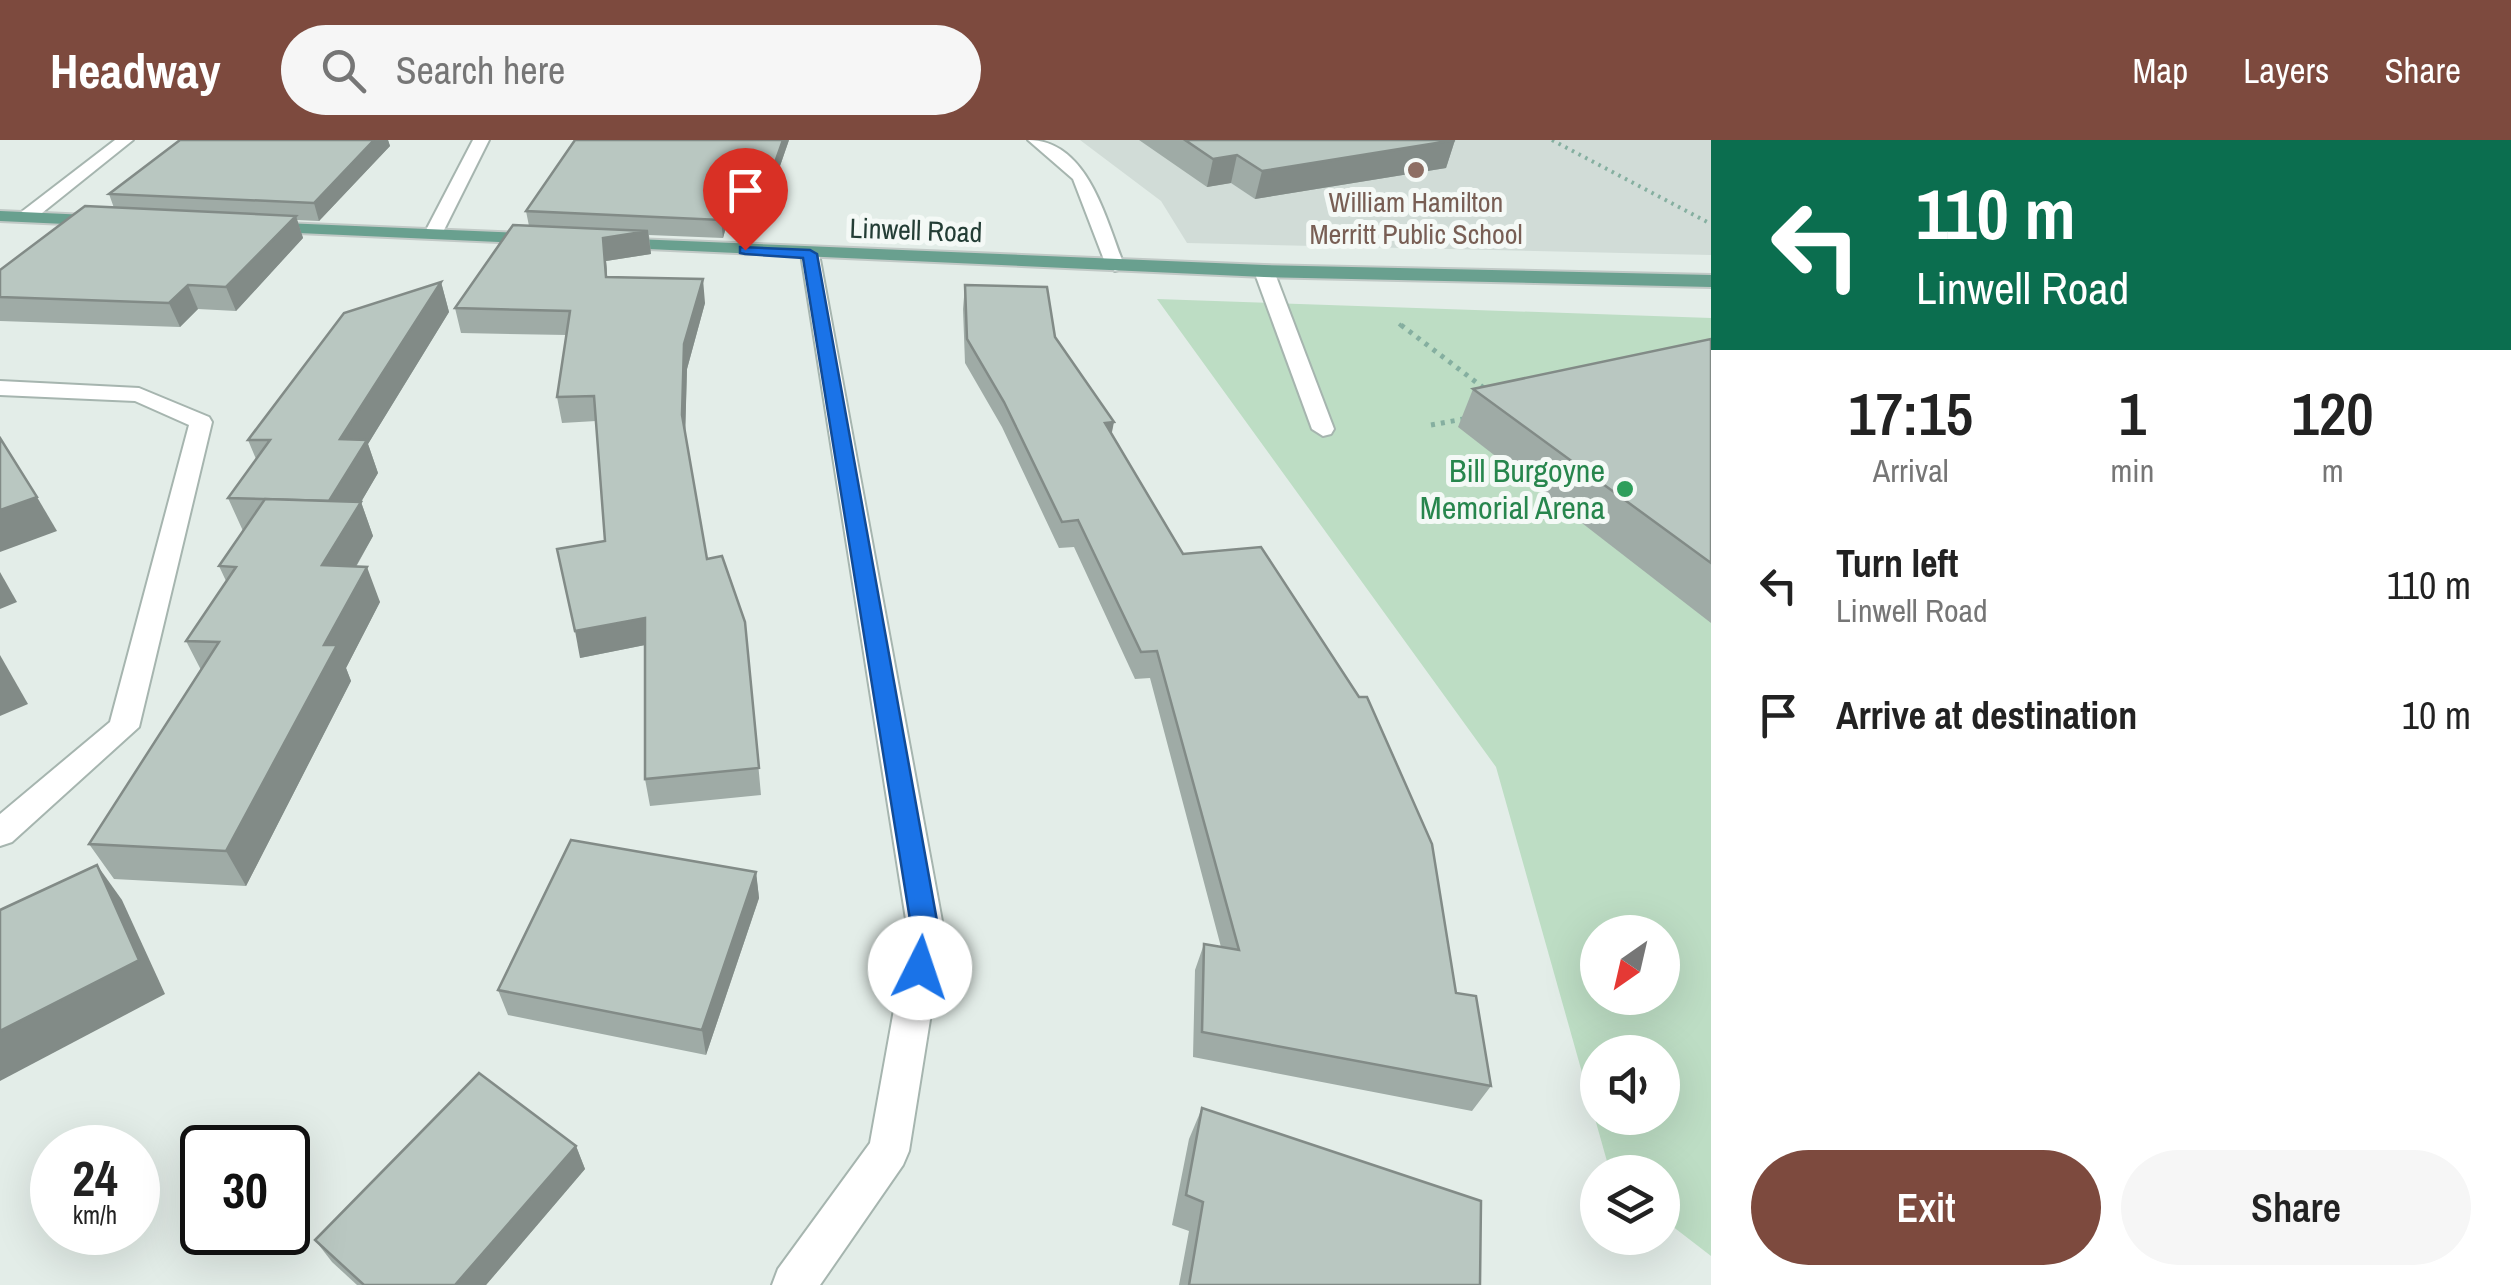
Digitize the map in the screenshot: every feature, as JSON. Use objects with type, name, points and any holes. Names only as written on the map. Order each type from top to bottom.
[{"type":"main road","points":[[0,216],[123,221]]},
{"type":"main road","name":"Linwell Road","points":[[240,226],[1264,272],[1711,281]]},
{"type":"street","points":[[26,217],[125,140]]},
{"type":"street","points":[[433,234],[480,140]]},
{"type":"street","points":[[1036,140],[1082,177],[1116,265]]},
{"type":"street","points":[[794,1285],[889,1151],[926,932],[810,254]]},
{"type":"street","points":[[1264,272],[1323,428]]},
{"type":"street","points":[[0,388],[138,395],[201,422],[124,727],[0,833]]},
{"type":"path","points":[[1552,140],[1711,224]]},
{"type":"path","points":[[1356,274],[1373,304],[1496,398]]},
{"type":"path","points":[[1431,425],[1479,416]]},
{"type":"shaded area","name":"William Hamilton Merritt Public School","points":[[1080,140],[1711,140],[1711,255],[1187,243],[1161,201]]},
{"type":"green space","points":[[1157,299],[1711,318],[1711,1256],[1680,1232],[1680,1155],[1605,1155],[1600,1135],[1680,1135],[1680,1035],[1580,1035],[1580,1065],[1496,767]]},
{"type":"building","points":[[180,140],[374,140],[314,203],[109,194]]},
{"type":"building","points":[[575,140],[783,140],[772,171],[735,170],[721,220],[526,211]]},
{"type":"building","points":[[1185,140],[1455,140],[1262,171],[1237,155],[1213,159]]},
{"type":"building","points":[[85,206],[296,216],[226,287],[188,285],[169,303],[0,297],[0,270]]},
{"type":"building","points":[[513,225],[648,231],[603,238],[606,277],[703,279],[684,344],[682,415],[707,559],[722,556],[745,622],[759,768],[645,779],[645,618],[575,631],[557,549],[605,541],[594,396],[557,397],[570,311],[455,308]]},
{"type":"building","points":[[441,282],[340,439],[367,440],[329,501],[228,498],[270,440],[248,440],[344,313]]},
{"type":"building","points":[[965,285],[1047,287],[1055,337],[1114,422],[1105,423],[1183,554],[1261,547],[1359,697],[1367,697],[1432,844],[1456,993],[1476,996],[1491,1086],[1202,1032],[1204,944],[1239,950],[1157,651],[1141,652],[1078,520],[1062,522],[1004,402],[967,339]]},
{"type":"building","name":"Bill Burgoyne Memorial Arena","points":[[1711,339],[1711,563],[1473,389]]},
{"type":"building","points":[[0,438],[37,497],[0,510]]},
{"type":"building","points":[[265,499],[361,502],[322,565],[367,567],[324,645],[337,645],[226,851],[89,844],[219,642],[186,641],[236,567],[219,566]]},
{"type":"building","points":[[571,840],[756,872],[702,1030],[498,990]]},
{"type":"building","points":[[97,865],[139,960],[0,1031],[0,910]]},
{"type":"building","points":[[479,1073],[576,1146],[455,1285],[364,1285],[315,1240]]},
{"type":"building","points":[[1202,1108],[1481,1201],[1480,1285],[1189,1285],[1203,1202],[1186,1195]]},
{"type":"place","name":"William Hamilton Merritt Public School","points":[[1416,170]]},
{"type":"place","name":"Bill Burgoyne Memorial Arena","points":[[1625,489]]},
{"type":"route","points":[[745,250],[810,254],[926,932],[920,968]]}]
